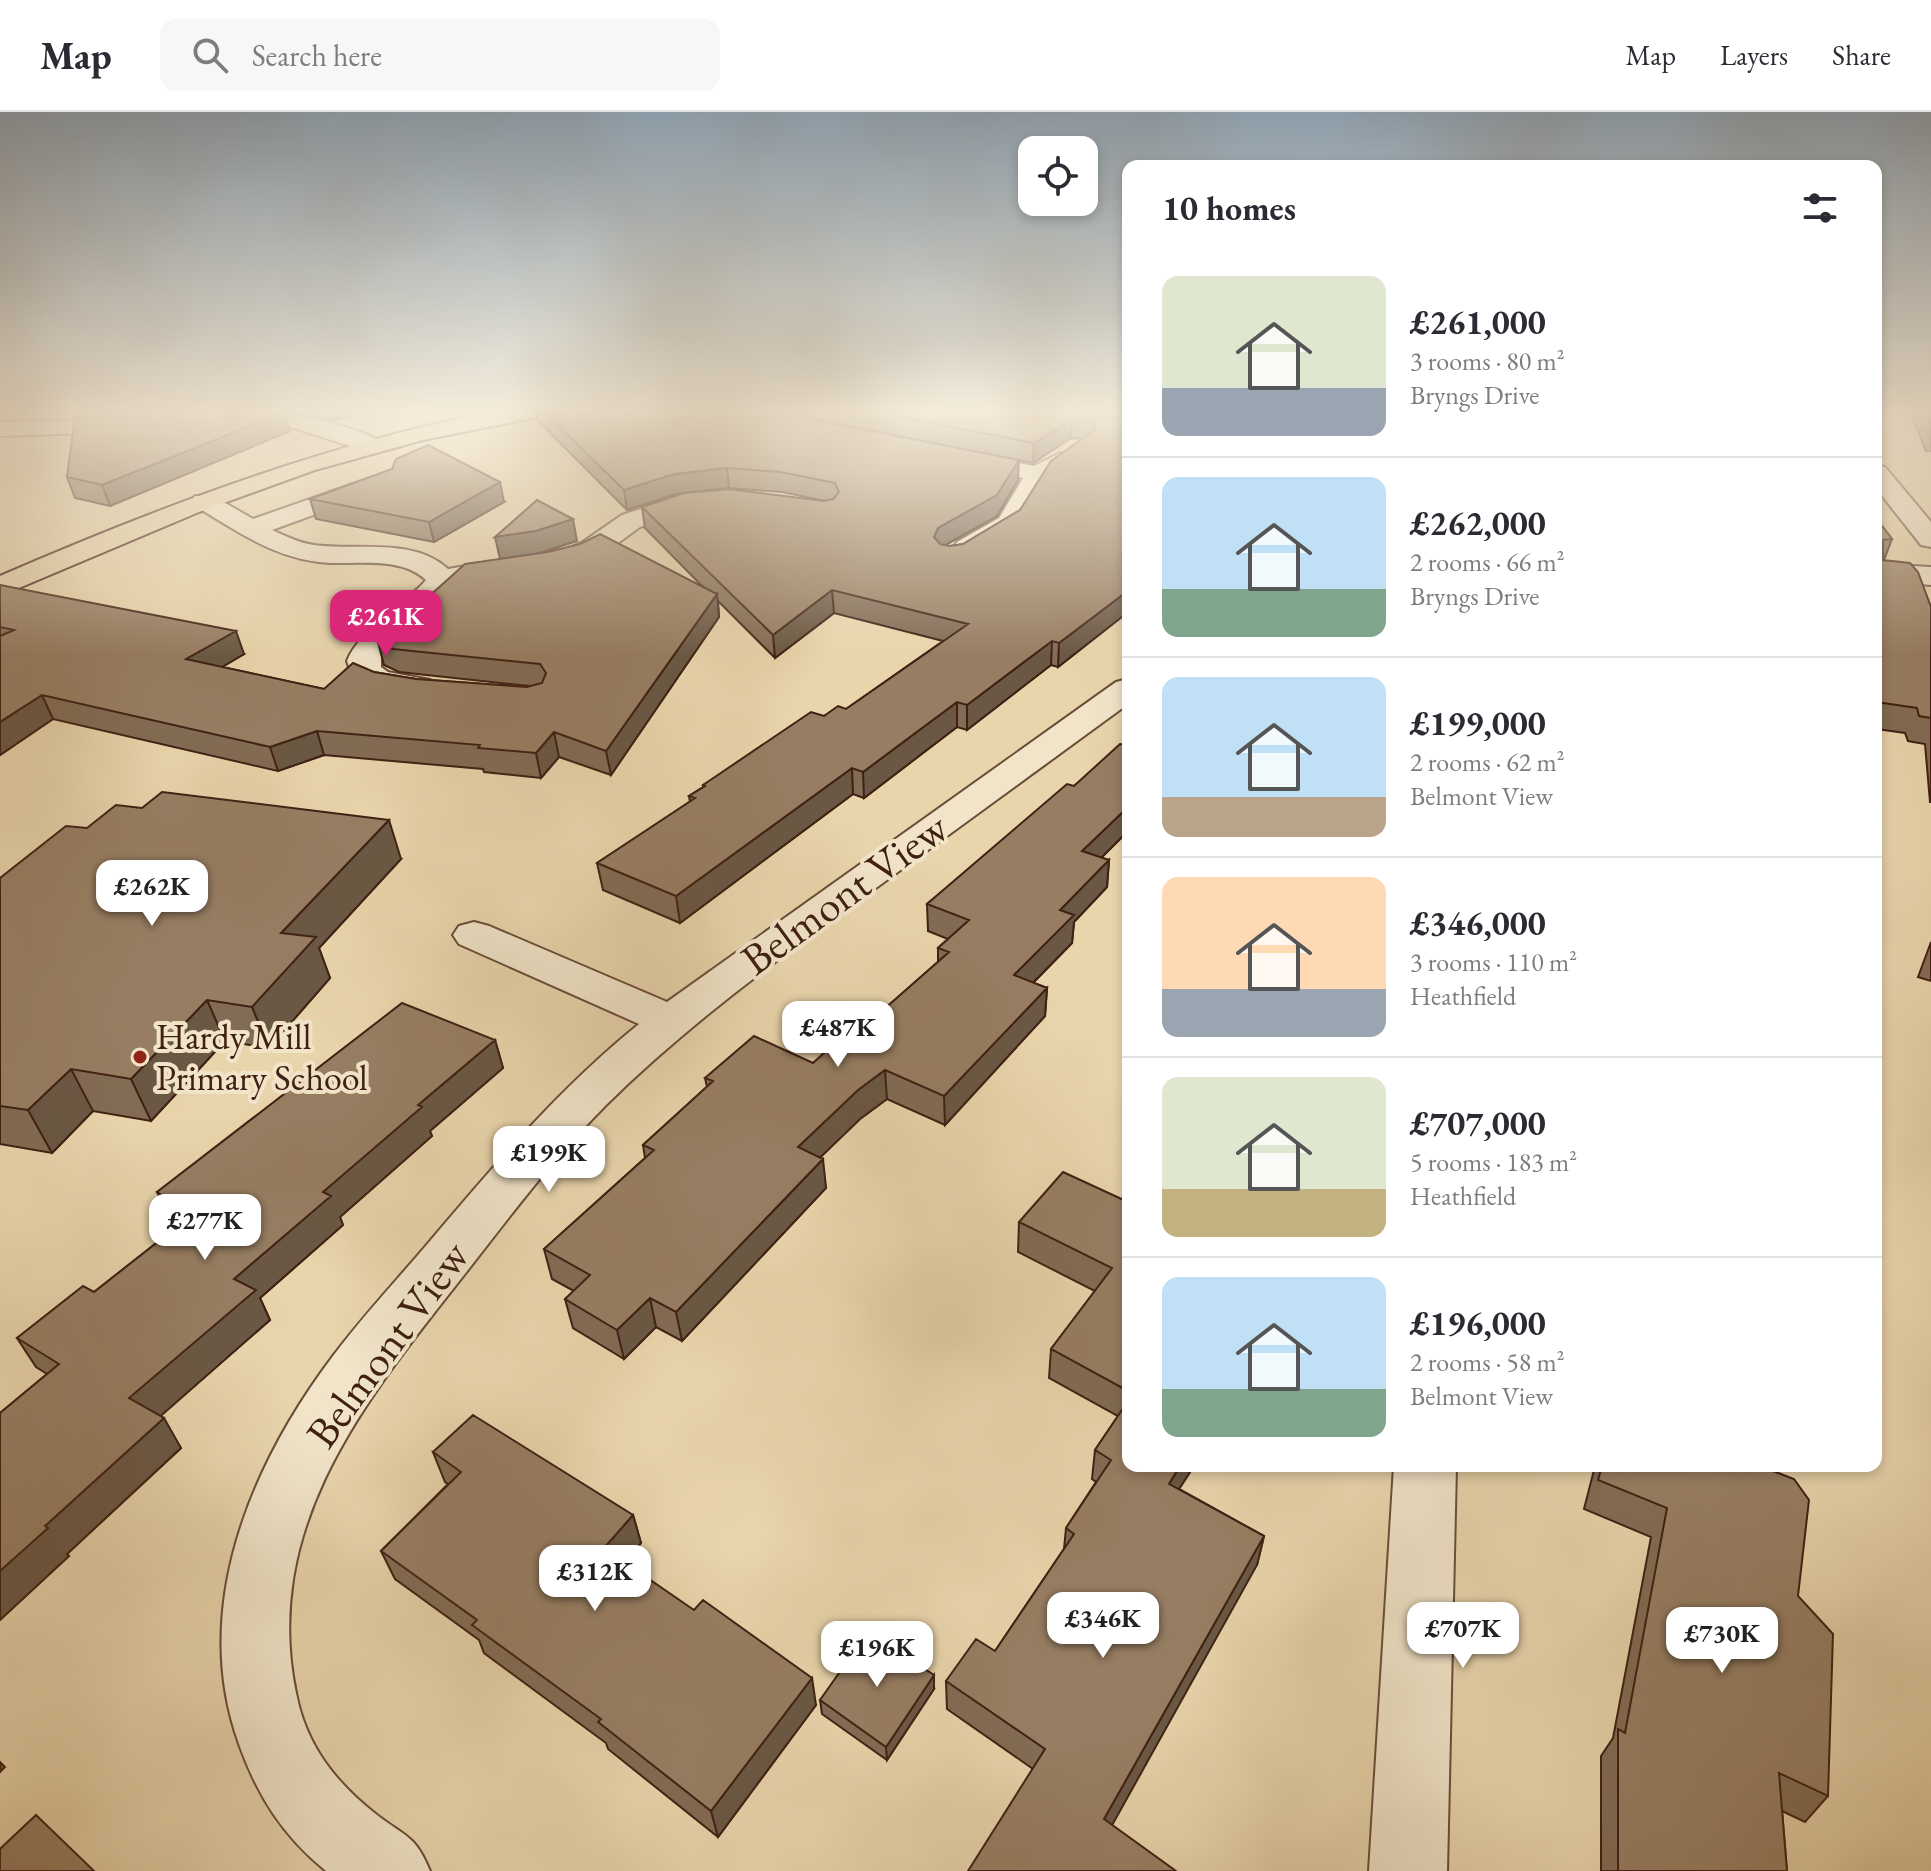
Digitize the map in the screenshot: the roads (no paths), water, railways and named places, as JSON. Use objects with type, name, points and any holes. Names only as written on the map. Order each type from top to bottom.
[{"type":"main road","points":[[0,587],[232,491]]},
{"type":"street","points":[[252,528],[358,491]]},
{"type":"street","points":[[951,557],[1009,523],[1028,491]]},
{"type":"street","points":[[1892,491],[1931,539]]},
{"type":"street","points":[[450,690],[396,685],[378,680],[366,672],[363,661],[376,642],[425,600],[442,579],[573,556],[593,548],[631,521],[684,501],[722,495]]},
{"type":"street","points":[[204,501],[299,551],[398,558],[424,564],[436,570],[442,579]]},
{"type":"street","points":[[1882,572],[1931,576]]},
{"type":"street","name":"Belmont View","points":[[391,1871],[351,1845],[296,1787],[268,1727],[256,1659],[257,1600],[268,1538],[291,1482],[331,1407],[380,1341],[545,1138],[592,1090],[672,1021],[760,952],[1122,693]]},
{"type":"street","points":[[474,935],[672,1021]]},
{"type":"street","points":[[1408,1871],[1425,1472]]},
{"type":"place","name":"Hardy Mill Primary School","points":[[140,1057]]}]
